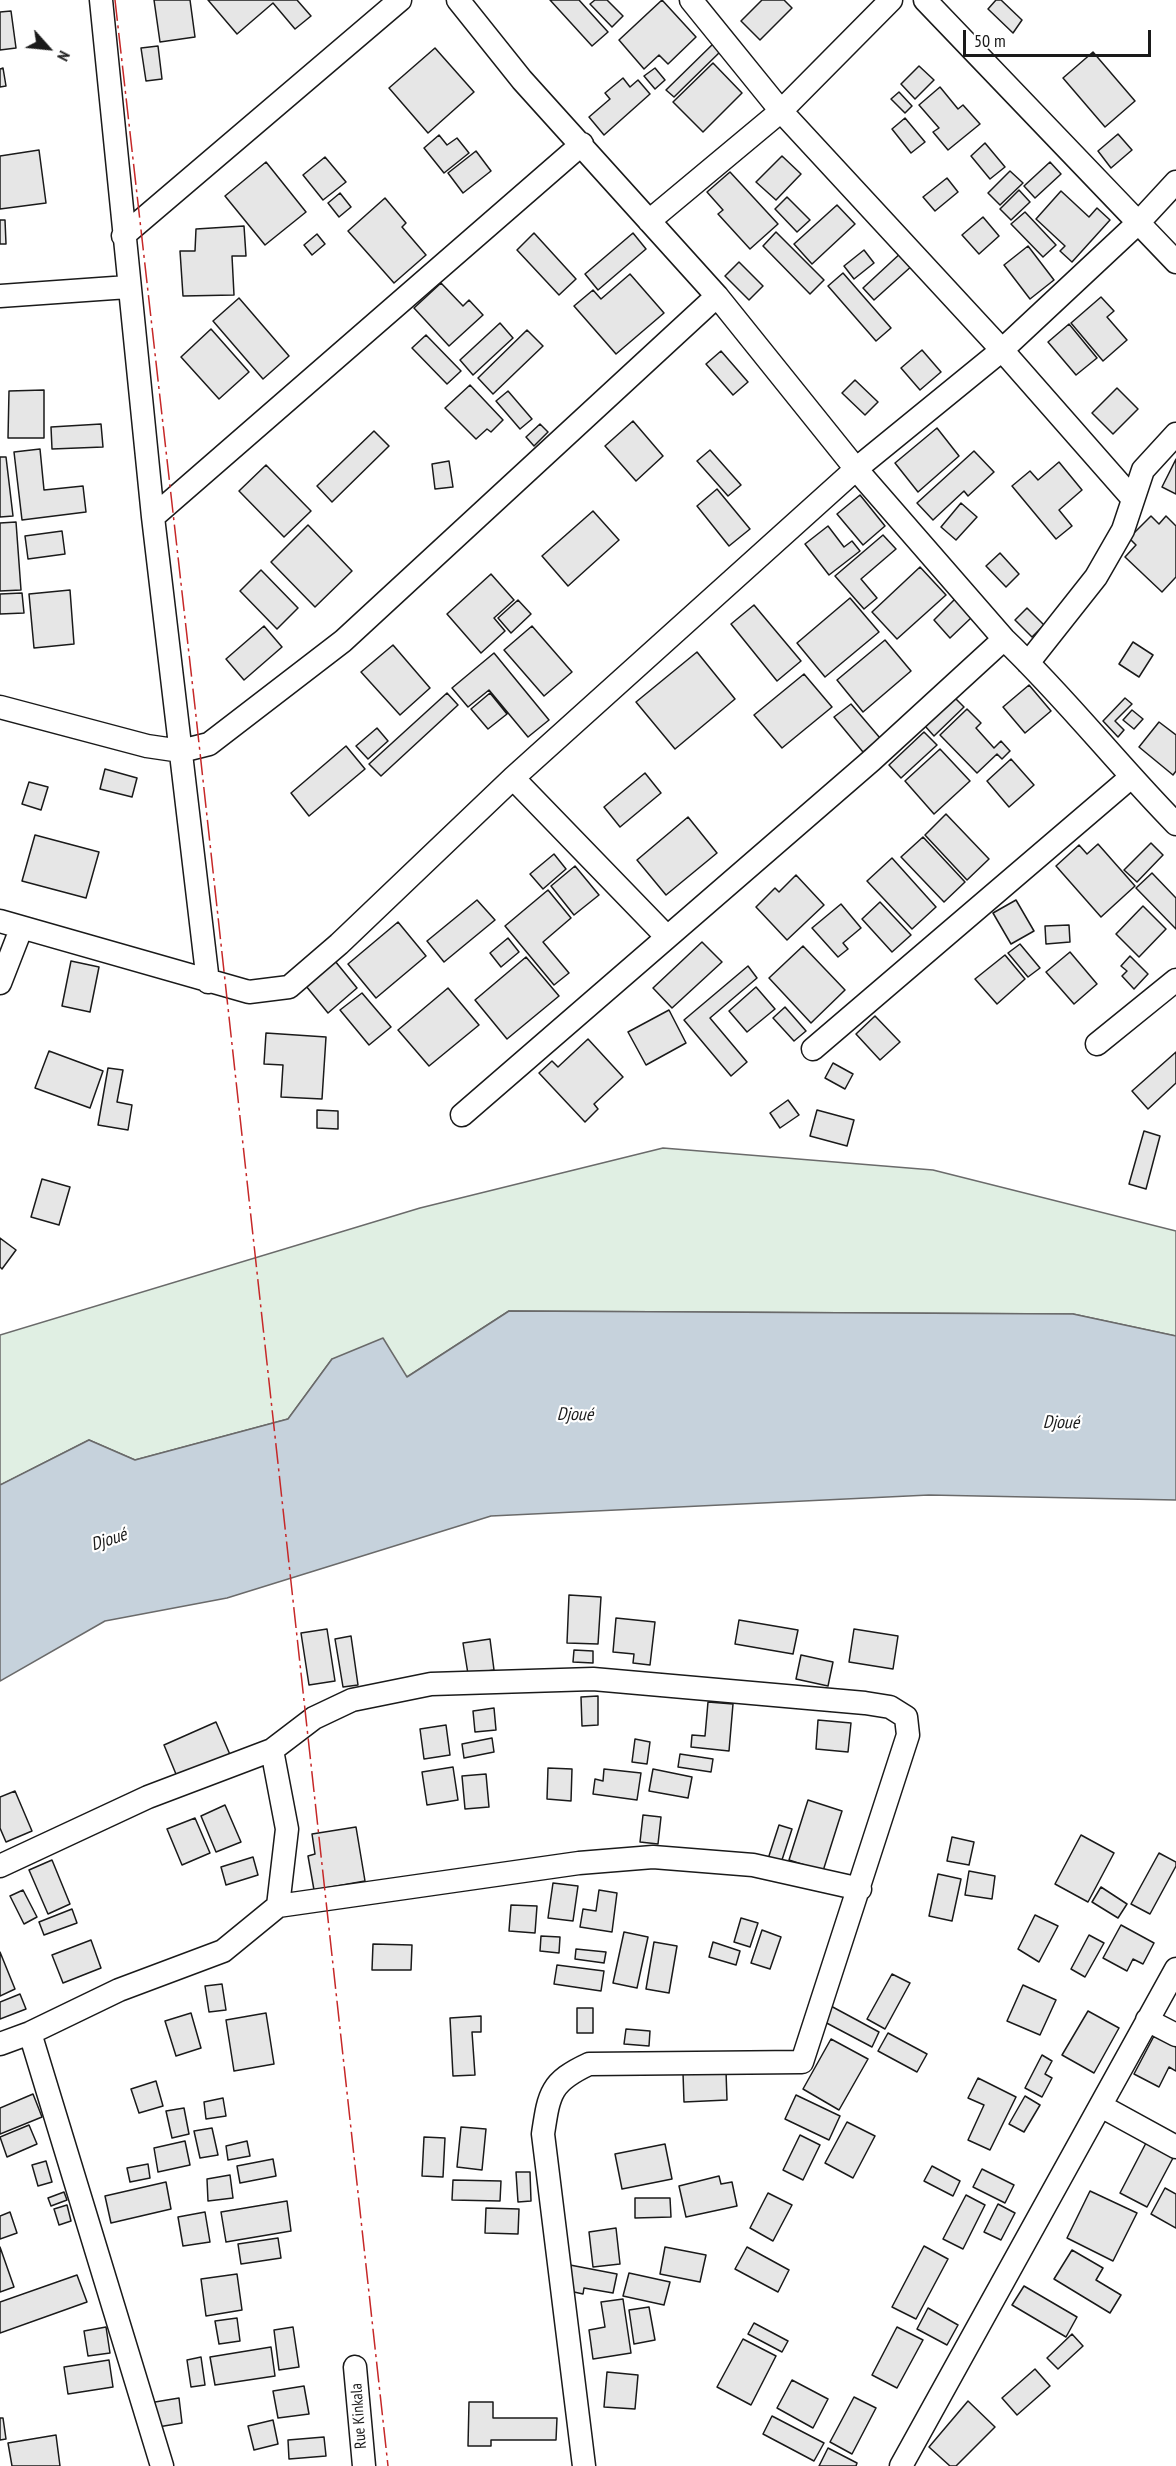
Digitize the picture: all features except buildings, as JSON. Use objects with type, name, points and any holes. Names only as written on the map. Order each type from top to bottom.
[{"type":"street","points":[[101,0],[128,287],[153,517],[208,982]]},
{"type":"street","points":[[123,236],[400,0]]},
{"type":"street","points":[[458,0],[522,80],[717,296],[856,469],[1004,639],[1130,778],[1176,824]]},
{"type":"street","points":[[691,0],[781,111],[1002,350],[1133,499]]},
{"type":"street","points":[[649,221],[781,111],[891,0]]},
{"type":"street","points":[[925,0],[1176,262]]},
{"type":"street","points":[[153,517],[582,144]]},
{"type":"street","points":[[0,983],[10,925],[249,992],[289,987],[339,944],[513,778],[856,469],[1002,350],[1139,222],[1176,182]]},
{"type":"street","points":[[0,296],[128,287]]},
{"type":"street","points":[[0,707],[147,746],[180,751],[209,744],[343,641],[717,296]]},
{"type":"street","points":[[1028,663],[1096,577],[1123,530],[1143,470],[1176,434]]},
{"type":"street","points":[[462,1115],[872,760],[1004,639]]},
{"type":"street","points":[[513,778],[667,937]]},
{"type":"street","points":[[813,1049],[1130,778]]},
{"type":"street","points":[[1097,1044],[1176,980]]},
{"type":"street","points":[[0,1866],[147,1797],[272,1750],[314,1718],[352,1700],[431,1684],[593,1679],[890,1707],[906,1717],[908,1735],[802,2062],[589,2064],[566,2074],[549,2097],[543,2134],[584,2466]]},
{"type":"street","points":[[272,1750],[287,1828],[278,1906]]},
{"type":"street","points":[[0,2044],[30,2033],[119,1990],[223,1950],[278,1906],[579,1863],[653,1857],[753,1865],[860,1888]]},
{"type":"street","points":[[901,2466],[1176,1969]]},
{"type":"street","points":[[1147,2020],[1176,2035]]},
{"type":"street","points":[[30,2033],[162,2466]]},
{"type":"street","points":[[1101,2106],[1176,2147]]},
{"type":"street","name":"Rue Kinkala","points":[[355,2367],[363,2466]]},
{"type":"green space","points":[[663,1148],[933,1170],[1176,1231],[1176,1336],[1073,1314],[509,1311],[407,1377],[332,1359],[288,1419],[135,1460],[89,1440],[0,1485],[0,1335],[420,1208]]},
{"type":"water","name":"Djoué","points":[[509,1311],[1073,1314],[1176,1336],[1176,1500],[929,1495],[491,1516],[227,1598],[105,1621],[0,1681],[0,1485],[89,1440],[135,1460],[288,1419],[332,1359],[383,1338],[407,1377]]},
{"type":"power","points":[[115,0],[388,2466]]}]
